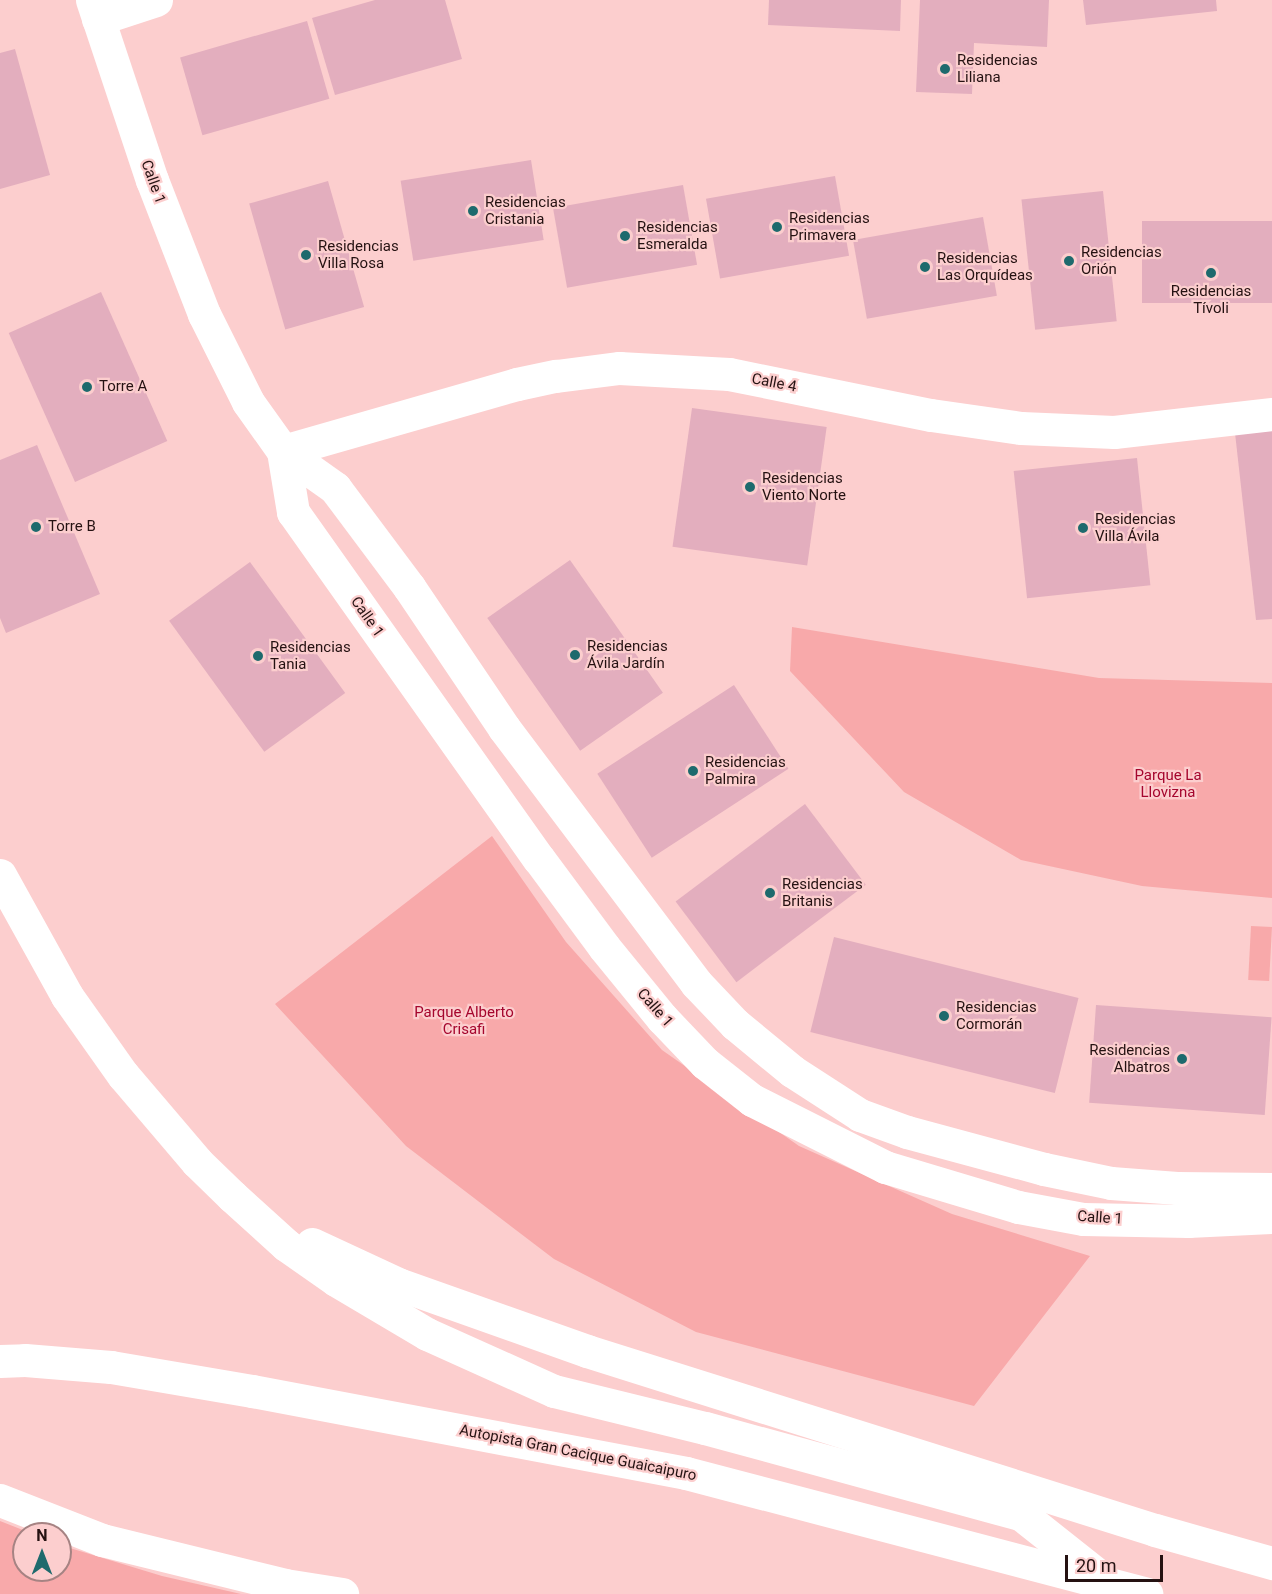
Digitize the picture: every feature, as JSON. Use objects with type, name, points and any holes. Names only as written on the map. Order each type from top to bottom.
[{"type":"main road","points":[[95,10],[156,0]]},
{"type":"main road","name":"Calle 1","points":[[95,10],[152,180],[204,314],[248,402],[283,451],[335,488],[409,586],[504,728],[696,983],[735,1024],[792,1071],[860,1115],[907,1132],[1016,1162],[1111,1183],[1177,1188],[1272,1190]]},
{"type":"main road","name":"Calle 4","points":[[283,451],[517,384],[556,376],[619,368],[666,368],[729,374],[931,415],[1044,429],[1114,432],[1272,414]]},
{"type":"main road","name":"Calle 1","points":[[283,451],[293,512],[463,752],[604,947],[662,1018],[705,1063],[752,1100],[885,1167],[1018,1207],[1083,1219],[1188,1221],[1272,1217]]},
{"type":"main road","points":[[463,752],[504,728]]},
{"type":"main road","points":[[0,875],[67,996],[123,1076],[197,1162],[286,1245],[336,1280],[427,1334],[554,1391],[705,1428],[1022,1515],[1109,1584]]},
{"type":"main road","points":[[849,1150],[860,1115]]},
{"type":"main road","points":[[1016,1162],[1018,1207]]},
{"type":"main road","points":[[261,1221],[398,1284],[587,1351],[1155,1530],[1272,1563]]},
{"type":"main road","name":"Autopista Gran Cacique Guaicaipuro","points":[[0,1361],[25,1360],[111,1367],[264,1393],[686,1473],[1146,1594]]},
{"type":"main road","points":[[0,1500],[102,1540],[285,1585],[342,1594]]},
{"type":"green space","name":"Parque La Llovizna","points":[[792,627],[1099,678],[1272,683],[1272,898],[1142,886],[1021,860],[904,792],[790,671]]},
{"type":"green space","name":"Parque Alberto Crisafi","points":[[492,836],[566,942],[662,1050],[799,1146],[952,1214],[1090,1256],[974,1406],[696,1332],[554,1259],[406,1146],[275,1004]]},
{"type":"green space","points":[[1251,926],[1272,927],[1269,981],[1248,980]]},
{"type":"green space","points":[[0,1521],[12,1526],[12,1582],[72,1582],[72,1549],[162,1576],[241,1594],[0,1594]]},
{"type":"building","points":[[375,0],[445,0],[462,59],[335,95],[312,18]]},
{"type":"building","points":[[769,0],[901,0],[900,31],[768,25]]},
{"type":"building","name":"Residencias Liliana","points":[[920,0],[1049,0],[1047,47],[974,43],[972,94],[916,92]]},
{"type":"building","points":[[1083,0],[1216,0],[1217,11],[1086,25]]},
{"type":"building","points":[[307,21],[329,99],[202,135],[180,57]]},
{"type":"building","points":[[15,49],[50,175],[0,189],[0,53]]},
{"type":"building","name":"Residencias Cristania","points":[[531,160],[544,240],[413,261],[401,181]]},
{"type":"building","name":"Residencias Primavera","points":[[835,176],[849,256],[720,279],[706,199]]},
{"type":"building","name":"Residencias Villa Rosa","points":[[328,181],[364,307],[285,330],[249,204]]},
{"type":"building","name":"Residencias Esmeralda","points":[[683,185],[697,265],[567,288],[553,208]]},
{"type":"building","name":"Residencias Orión","points":[[1103,191],[1117,321],[1035,330],[1021,200]]},
{"type":"building","name":"Residencias Las Orquídeas","points":[[983,217],[997,296],[867,319],[853,240]]},
{"type":"building","name":"Residencias Tívoli","points":[[1142,221],[1272,221],[1272,303],[1142,303]]},
{"type":"building","name":"Torre A","points":[[101,292],[167,441],[75,482],[9,333]]},
{"type":"building","name":"Residencias Viento Norte","points":[[692,408],[827,427],[807,566],[673,547]]},
{"type":"building","points":[[1272,429],[1272,619],[1256,620],[1235,433]]},
{"type":"building","name":"Torre B","points":[[37,445],[100,594],[6,633],[0,618],[0,460]]},
{"type":"building","name":"Residencias Villa Ávila","points":[[1137,458],[1150,585],[1027,598],[1014,471]]},
{"type":"building","name":"Residencias Ávila Jardín","points":[[570,560],[663,693],[580,751],[487,618]]},
{"type":"building","name":"Residencias Tania","points":[[250,562],[345,693],[264,752],[169,621]]},
{"type":"building","name":"Residencias Palmira","points":[[734,685],[788,769],[652,858],[597,774]]},
{"type":"building","name":"Residencias Britanis","points":[[805,804],[866,885],[736,982],[676,901]]},
{"type":"building","name":"Residencias Cormorán","points":[[834,937],[1079,998],[1055,1093],[810,1032]]},
{"type":"building","name":"Residencias Albatros","points":[[1096,1005],[1272,1017],[1265,1115],[1089,1103]]},
{"type":"place","name":"Residencias Liliana","points":[[945,69]]},
{"type":"place","name":"Residencias Cristania","points":[[473,211]]},
{"type":"place","name":"Residencias Primavera","points":[[777,227]]},
{"type":"place","name":"Residencias Esmeralda","points":[[625,236]]},
{"type":"place","name":"Residencias Villa Rosa","points":[[306,255]]},
{"type":"place","name":"Residencias Orión","points":[[1069,261]]},
{"type":"place","name":"Residencias Las Orquídeas","points":[[925,267]]},
{"type":"place","name":"Residencias Tívoli","points":[[1211,273]]},
{"type":"place","name":"Torre A","points":[[87,387]]},
{"type":"place","name":"Residencias Viento Norte","points":[[750,487]]},
{"type":"place","name":"Torre B","points":[[36,527]]},
{"type":"place","name":"Residencias Villa Ávila","points":[[1083,528]]},
{"type":"place","name":"Residencias Ávila Jardín","points":[[575,655]]},
{"type":"place","name":"Residencias Tania","points":[[258,656]]},
{"type":"place","name":"Residencias Palmira","points":[[693,771]]},
{"type":"place","name":"Residencias Britanis","points":[[770,893]]},
{"type":"place","name":"Residencias Cormorán","points":[[944,1016]]},
{"type":"place","name":"Residencias Albatros","points":[[1182,1059]]}]
